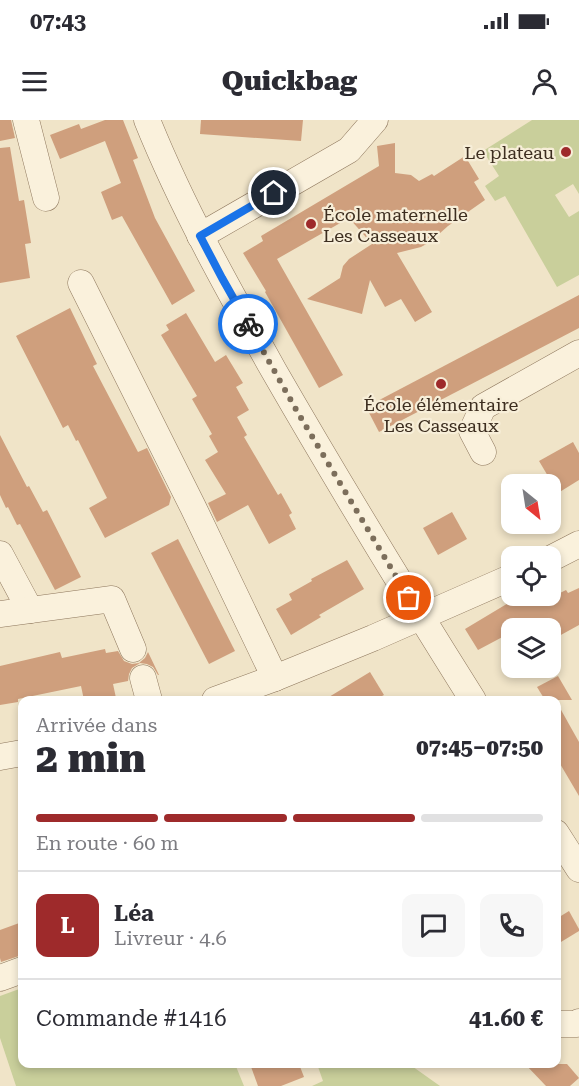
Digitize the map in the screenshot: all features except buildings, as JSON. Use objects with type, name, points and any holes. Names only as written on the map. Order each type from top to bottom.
[{"type":"street","points":[[26,120],[46,198]]},
{"type":"street","points":[[147,120],[165,165],[222,278],[298,413],[470,696]]},
{"type":"street","points":[[200,236],[349,150],[375,120]]},
{"type":"street","points":[[81,283],[275,678]]},
{"type":"street","points":[[483,452],[472,431],[483,407],[579,353]]},
{"type":"street","points":[[561,553],[579,544]]},
{"type":"street","points":[[0,554],[30,610]]},
{"type":"street","points":[[226,696],[373,638],[501,582]]},
{"type":"street","points":[[0,614],[112,599],[133,648]]},
{"type":"street","points":[[0,757],[18,754]]},
{"type":"street","points":[[561,841],[579,869]]},
{"type":"street","points":[[0,978],[18,971]]},
{"type":"street","points":[[561,1024],[579,1022]]},
{"type":"green space","points":[[532,120],[579,120],[579,194],[573,184],[555,195],[569,217],[579,211],[579,275],[557,287],[505,196],[495,201],[485,186],[499,176],[483,151]]},
{"type":"green space","points":[[18,989],[18,1068],[237,1068],[244,1086],[16,1086],[0,1038],[0,996]]},
{"type":"green space","points":[[318,1068],[415,1068],[440,1086],[312,1086],[323,1081]]},
{"type":"way so far","points":[[248,324],[298,413],[409,598]]},
{"type":"place","name":"Le plateau","points":[[566,152]]},
{"type":"place","name":"École maternelle Les Casseaux","points":[[311,224]]},
{"type":"place","name":"École élémentaire Les Casseaux","points":[[441,384]]},
{"type":"route","points":[[248,324],[200,236],[274,193]]}]
